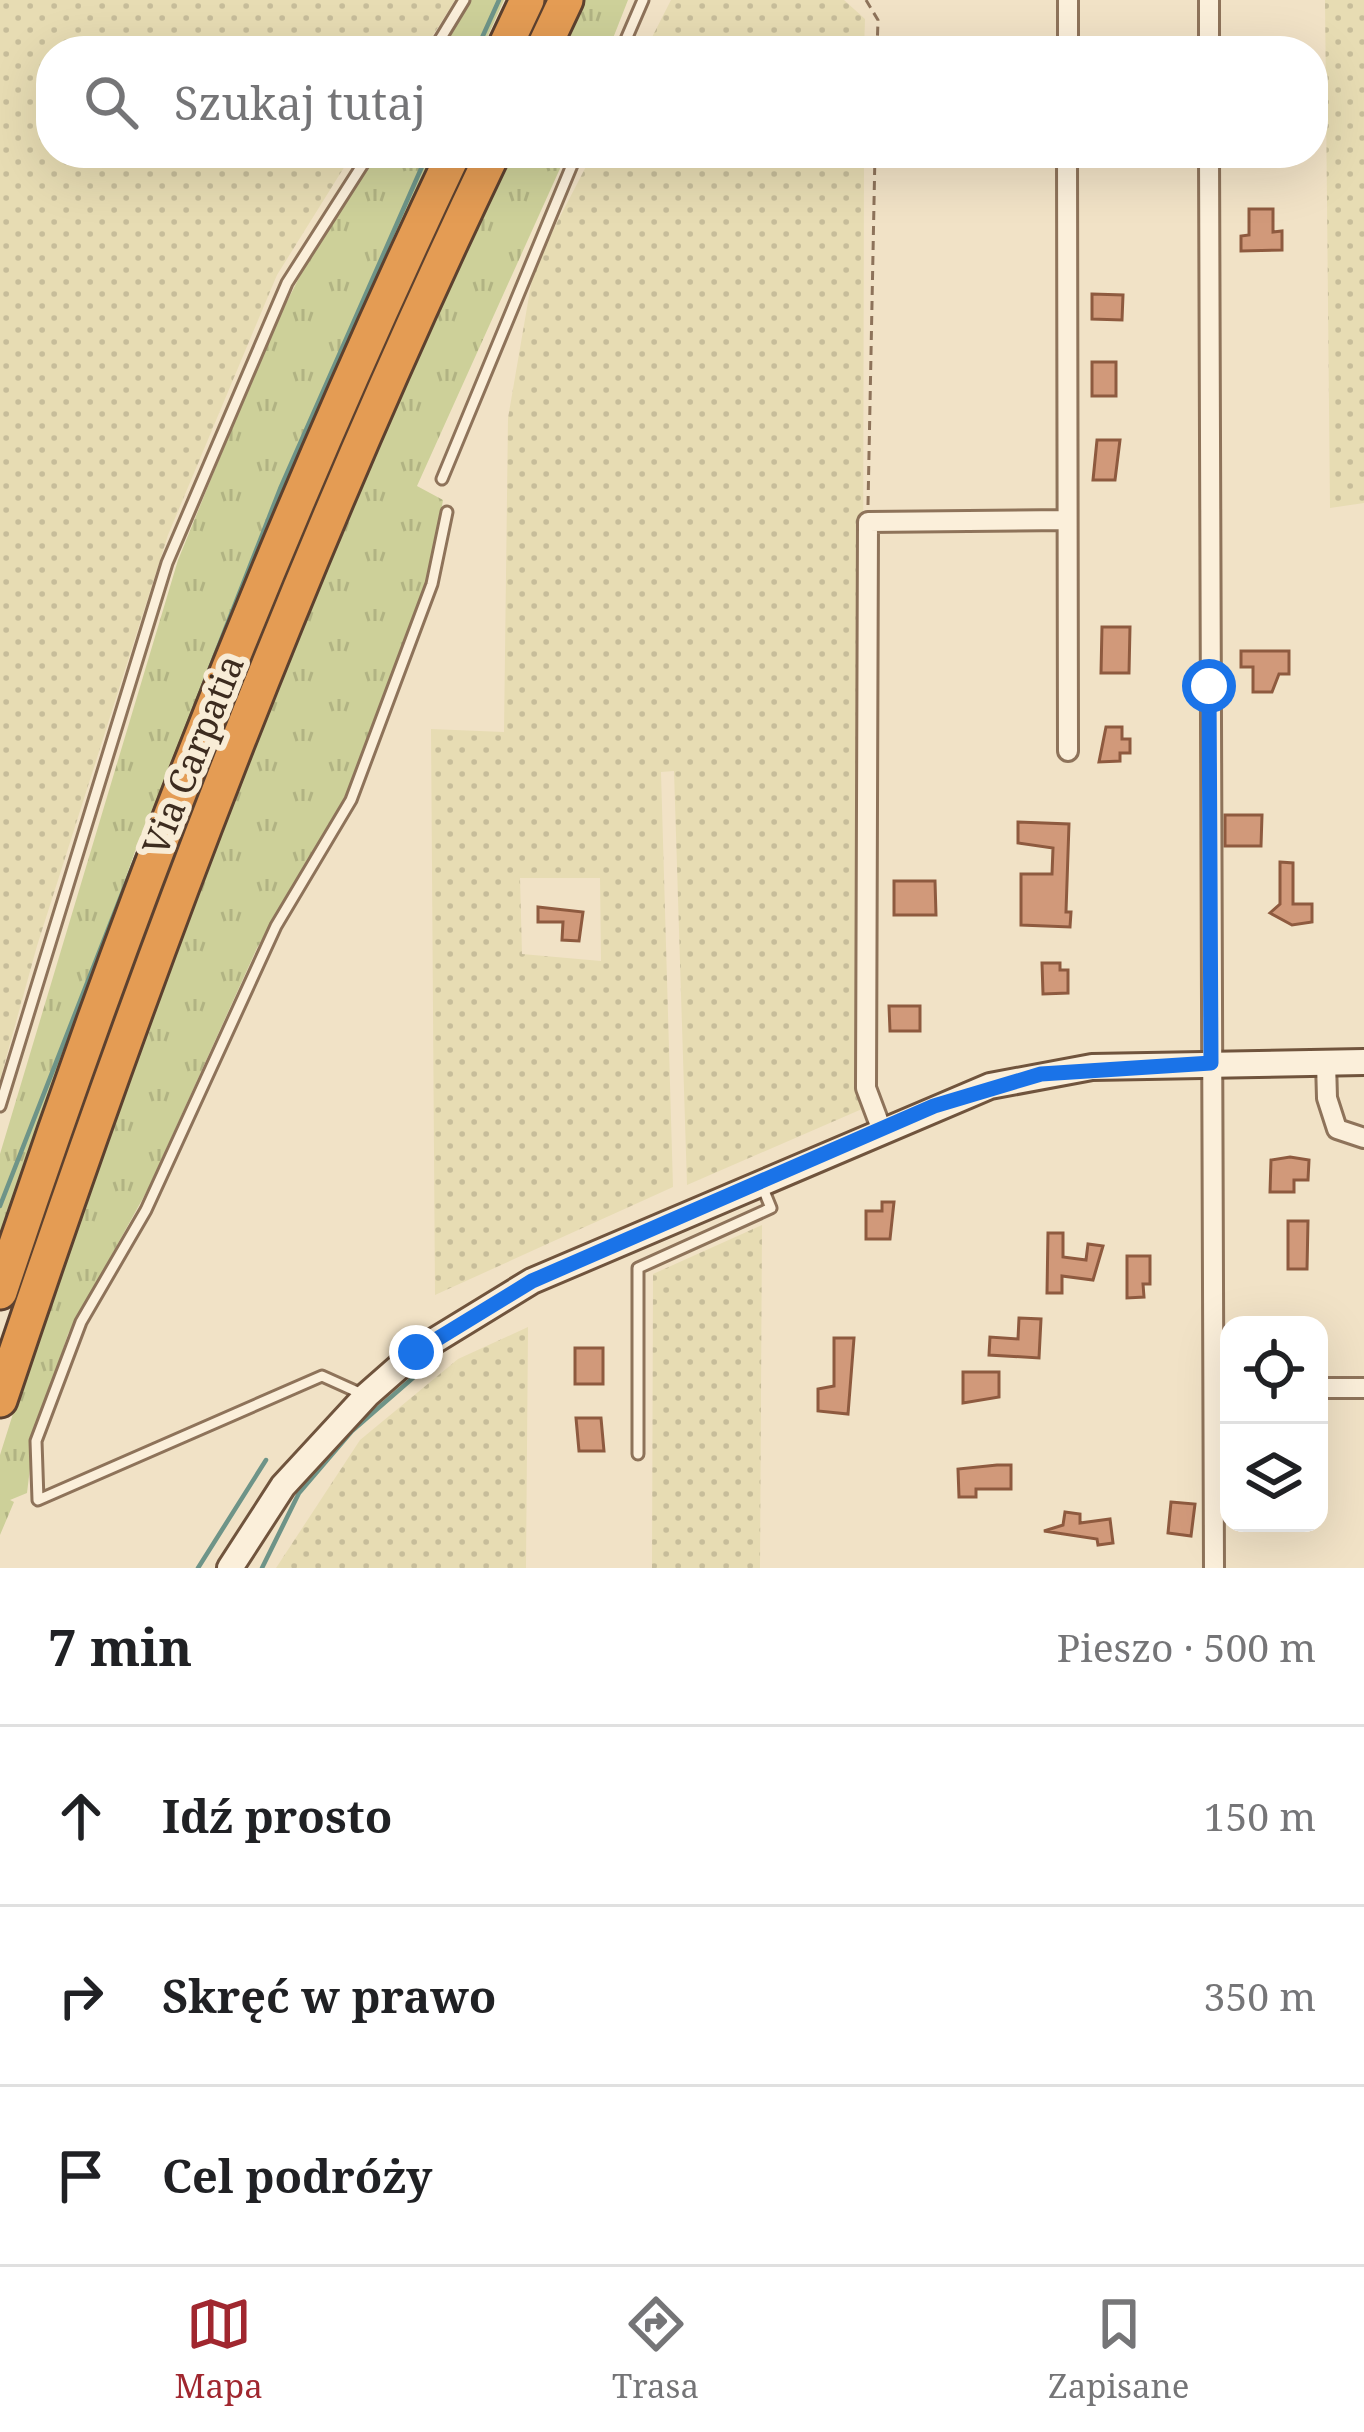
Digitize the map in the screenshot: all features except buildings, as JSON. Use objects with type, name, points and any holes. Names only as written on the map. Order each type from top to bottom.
[{"type":"highway","points":[[510,36],[527,0]]},
{"type":"highway","points":[[549,36],[566,0]]},
{"type":"highway","name":"Via Carpatia","points":[[0,1292],[168,817],[325,440],[447,168]]},
{"type":"highway","name":"Via Carpatia","points":[[0,1400],[90,1131],[202,831],[367,431],[486,168]]},
{"type":"street","points":[[1068,0],[1068,36]]},
{"type":"street","points":[[1209,0],[1209,36]]},
{"type":"street","points":[[1067,168],[1068,752]]},
{"type":"street","points":[[1209,168],[1211,1063],[1220,1389],[1214,1568]]},
{"type":"street","points":[[881,1128],[866,1088],[868,522],[1067,520]]},
{"type":"street","points":[[230,1568],[283,1486],[367,1395],[416,1352],[482,1307],[760,1180],[990,1086],[1041,1074],[1211,1063],[1364,1061]]},
{"type":"street","points":[[1326,1062],[1330,1117],[1337,1129],[1364,1138]]},
{"type":"street","points":[[1328,1388],[1364,1388]]},
{"type":"lane","points":[[442,36],[464,0]]},
{"type":"lane","points":[[627,36],[643,0]]},
{"type":"lane","points":[[0,1106],[167,563],[287,283],[360,168]]},
{"type":"lane","points":[[442,479],[571,168]]},
{"type":"lane","points":[[367,1395],[322,1376],[38,1500],[36,1441],[81,1322],[146,1210],[276,926],[351,800],[432,584],[447,512]]},
{"type":"lane","points":[[638,1454],[638,1268],[771,1208],[760,1180]]},
{"type":"path","points":[[866,0],[878,20],[877,36]]},
{"type":"path","points":[[868,522],[875,168]]},
{"type":"shaded area","points":[[0,0],[455,0],[432,36],[36,36],[36,168],[344,168],[277,275],[168,535],[37,946],[0,1080]]},
{"type":"shaded area","points":[[671,0],[844,0],[865,19],[864,36],[653,36]]},
{"type":"shaded area","points":[[1325,0],[1364,0],[1364,503],[1330,508],[1328,36]]},
{"type":"shaded area","points":[[585,168],[864,168],[862,1109],[687,1185],[674,771],[661,772],[673,1187],[435,1295],[431,729],[504,732],[508,418],[534,267]],"holes":[[[520,878],[600,878],[601,961],[522,954]]]},
{"type":"shaded area","points":[[762,1225],[760,1568],[652,1568],[653,1274]]},
{"type":"shaded area","points":[[528,1327],[526,1568],[276,1568],[360,1440],[458,1359]]},
{"type":"green space","points":[[470,0],[504,0],[488,36],[448,36]]},
{"type":"green space","points":[[583,0],[628,0],[614,36],[565,36]]},
{"type":"green space","points":[[367,168],[429,168],[139,840],[0,1235],[0,1154],[178,560],[269,337],[304,268]]},
{"type":"green space","points":[[461,168],[470,168],[275,619],[91,1092],[83,1088],[268,606]]},
{"type":"green space","points":[[503,168],[560,168],[417,486],[443,500],[431,571],[344,800],[257,948],[148,1189],[68,1334],[33,1443],[27,1493],[10,1500],[14,1502],[0,1535],[0,1455],[110,1124],[232,795],[437,311]]},
{"type":"waterway","points":[[483,36],[499,0]]},
{"type":"waterway","points":[[0,1206],[280,489],[421,168]]},
{"type":"waterway","points":[[262,1568],[299,1493],[352,1431],[422,1370]]},
{"type":"waterway","points":[[198,1568],[266,1460]]},
{"type":"route","points":[[416,1352],[482,1307],[532,1281],[934,1106],[1041,1074],[1092,1067],[1211,1063],[1209,686]]}]
